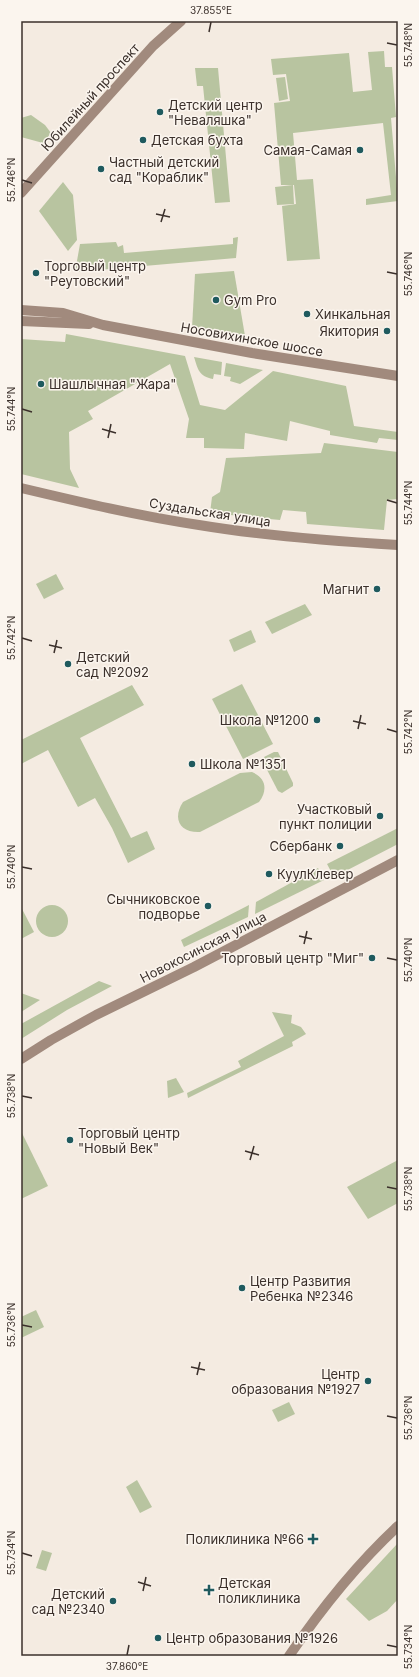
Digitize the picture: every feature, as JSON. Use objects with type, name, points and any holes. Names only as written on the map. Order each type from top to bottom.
[{"type":"street","name":"Юбилейный проспект","points":[[21,194],[152,46],[181,21]]},
{"type":"street","name":"Носовихинское шоссе","points":[[21,310],[63,313],[103,324],[259,354],[398,376]]},
{"type":"street","name":"Носовихинское шоссе","points":[[21,321],[103,324]]},
{"type":"street","name":"Суздальская улица","points":[[21,488],[85,503],[201,525],[308,538],[398,546]]},
{"type":"street","name":"Новокосинская улица","points":[[21,1059],[51,1040],[96,1015],[194,967],[398,860]]},
{"type":"street","points":[[289,1656],[335,1594],[380,1543],[398,1526]]},
{"type":"green space","points":[[384,51],[385,67],[392,67],[396,117],[391,118],[398,201],[366,205],[366,199],[391,195],[383,123],[293,133],[297,180],[313,179],[320,259],[287,261],[282,206],[296,204],[294,185],[281,185],[274,103],[290,101],[286,74],[273,75],[271,59],[349,53],[353,92],[372,90],[368,52]]},
{"type":"green space","points":[[195,68],[218,68],[230,202],[215,203],[203,86],[197,86]]},
{"type":"green space","points":[[285,77],[288,99],[279,101],[276,78]]},
{"type":"green space","points":[[31,115],[45,125],[51,133],[43,143],[21,137],[21,118]]},
{"type":"green space","points":[[63,182],[73,195],[77,240],[68,251],[39,211]]},
{"type":"green space","points":[[293,185],[294,204],[277,205],[275,187]]},
{"type":"green space","points":[[238,237],[236,258],[75,272],[80,244],[116,242],[118,247],[123,245],[124,253],[233,244],[233,238]]},
{"type":"green space","points":[[234,271],[245,336],[192,328],[195,274]]},
{"type":"green space","points":[[66,334],[185,356],[200,405],[225,410],[273,371],[346,386],[354,426],[398,432],[398,440],[379,438],[377,443],[330,435],[330,431],[290,421],[287,441],[245,433],[244,449],[204,448],[204,438],[186,438],[189,419],[170,364],[88,411],[93,419],[69,432],[70,469],[79,488],[21,474],[21,339],[65,342]]},
{"type":"green space","points":[[194,357],[222,362],[221,375],[214,374],[213,379],[202,374],[198,369]]},
{"type":"green space","points":[[226,363],[263,370],[240,384],[230,381],[231,377],[224,376]]},
{"type":"green space","points":[[324,443],[398,452],[398,499],[387,500],[384,530],[307,524],[306,512],[283,510],[280,520],[210,513],[212,497],[220,492],[226,458],[321,453]]},
{"type":"green space","points":[[56,574],[64,589],[44,599],[36,584]]},
{"type":"green space","points":[[305,604],[312,615],[272,634],[265,622]]},
{"type":"green space","points":[[251,630],[256,642],[234,652],[229,640]]},
{"type":"green space","points":[[242,684],[273,744],[243,759],[212,699]]},
{"type":"green space","points":[[132,685],[144,705],[80,738],[131,838],[147,831],[155,849],[128,863],[112,828],[95,798],[78,807],[48,750],[21,764],[21,740]]},
{"type":"green space","points":[[274,752],[278,752],[293,783],[293,786],[282,793],[278,791],[263,762],[264,757]]},
{"type":"green space","points":[[252,772],[263,781],[264,785],[264,793],[259,802],[200,832],[187,830],[180,824],[178,814],[183,802],[240,773]]},
{"type":"green space","points":[[398,828],[398,844],[334,877],[327,864]]},
{"type":"green space","points":[[318,868],[324,880],[255,914],[256,902]]},
{"type":"green space","points":[[49,905],[55,905],[65,912],[68,921],[67,927],[61,934],[55,937],[49,937],[39,930],[36,924],[36,918],[43,908]]},
{"type":"green space","points":[[249,905],[248,917],[184,947],[181,940]]},
{"type":"green space","points":[[21,907],[34,932],[21,939]]},
{"type":"green space","points":[[99,981],[112,986],[67,1010],[21,1039],[21,1024]]},
{"type":"green space","points":[[21,993],[40,1000],[21,1012]]},
{"type":"green space","points":[[272,1012],[292,1015],[291,1023],[301,1027],[306,1034],[292,1042],[293,1046],[188,1098],[187,1093],[241,1067],[238,1061],[284,1036]]},
{"type":"green space","points":[[176,1078],[184,1092],[168,1098],[167,1081]]},
{"type":"green space","points":[[21,1131],[48,1186],[21,1199]]},
{"type":"green space","points":[[398,1160],[398,1203],[368,1219],[347,1187]]},
{"type":"green space","points":[[36,1310],[44,1327],[21,1338],[21,1317]]},
{"type":"green space","points":[[289,1402],[295,1414],[278,1422],[272,1410]]},
{"type":"green space","points":[[137,1480],[152,1507],[140,1513],[126,1487]]},
{"type":"green space","points":[[398,1543],[398,1599],[387,1611],[369,1621],[346,1599]]},
{"type":"green space","points":[[42,1550],[52,1553],[46,1571],[36,1568]]},
{"type":"place","name":"Детский центр \"Неваляшка\"","points":[[160,112]]},
{"type":"place","name":"Детская бухта","points":[[143,140]]},
{"type":"place","name":"Самая-Самая","points":[[360,150]]},
{"type":"place","name":"Частный детский сад \"Кораблик\"","points":[[101,169]]},
{"type":"place","name":"Торговый центр \"Реутовский\"","points":[[36,273]]},
{"type":"place","name":"Gym Pro","points":[[216,300]]},
{"type":"place","name":"Хинкальная","points":[[307,314]]},
{"type":"place","name":"Якитория","points":[[387,331]]},
{"type":"place","name":"Шашлычная \"Жара\"","points":[[41,384]]},
{"type":"place","name":"Магнит","points":[[377,589]]},
{"type":"place","name":"Детский сад №2092","points":[[68,664]]},
{"type":"place","name":"Школа №1200","points":[[317,720]]},
{"type":"place","name":"Школа №1351","points":[[192,764]]},
{"type":"place","name":"Участковый пункт полиции","points":[[380,816]]},
{"type":"place","name":"Сбербанк","points":[[340,846]]},
{"type":"place","name":"КуулКлевер","points":[[269,874]]},
{"type":"place","name":"Сычниковское подворье","points":[[208,906]]},
{"type":"place","name":"Торговый центр \"Миг\"","points":[[372,958]]},
{"type":"place","name":"Торговый центр \"Новый Век\"","points":[[70,1140]]},
{"type":"place","name":"Центр Развития Ребенка №2346","points":[[242,1288]]},
{"type":"place","name":"Центр образования №1927","points":[[368,1381]]},
{"type":"place","name":"Поликлиника №66","points":[[313,1539]]},
{"type":"place","name":"Детская поликлиника","points":[[209,1590]]},
{"type":"place","name":"Детский сад №2340","points":[[113,1601]]},
{"type":"place","name":"Центр образования №1926","points":[[158,1638]]}]
